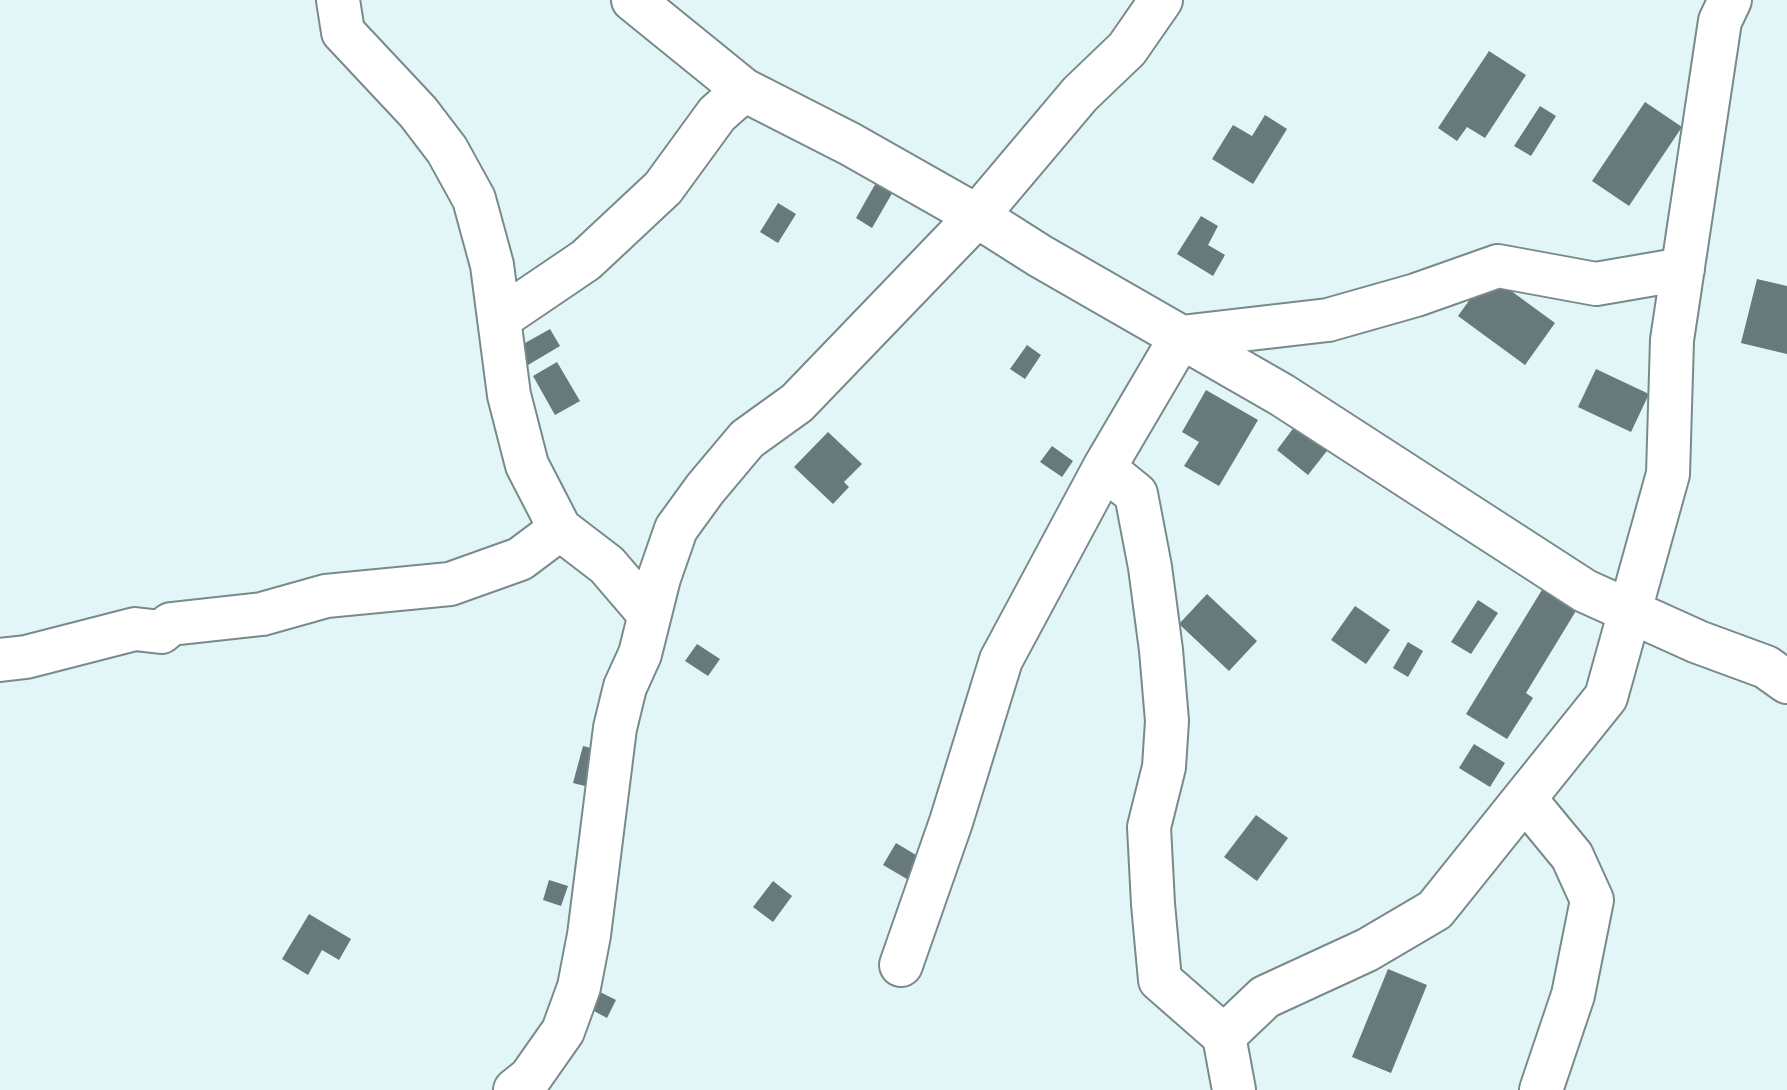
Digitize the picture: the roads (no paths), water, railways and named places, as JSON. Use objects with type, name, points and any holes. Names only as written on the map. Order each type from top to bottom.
[{"type":"street","points":[[338,0],[343,32],[418,112],[447,150],[474,199],[492,265],[509,395],[527,465],[560,529],[607,565],[649,614]]},
{"type":"street","points":[[633,0],[744,90],[850,144],[1282,395],[1585,591],[1698,642],[1766,667],[1787,682]]},
{"type":"street","points":[[515,1090],[530,1078],[563,1031],[579,987],[589,935],[615,728],[625,687],[640,654],[659,578],[676,529],[747,439],[797,403],[977,216],[1080,94],[1127,49],[1161,0]]},
{"type":"street","points":[[1224,1036],[1265,997],[1367,950],[1435,910],[1606,697],[1668,474],[1672,340],[1720,21],[1730,0]]},
{"type":"street","points":[[499,319],[586,260],[663,188],[717,114],[744,90]]},
{"type":"street","points":[[1181,337],[1328,320],[1416,295],[1498,266],[1596,284],[1683,269]]},
{"type":"street","points":[[901,965],[951,822],[1001,660],[1104,468],[1181,337]]},
{"type":"street","points":[[1104,468],[1136,494],[1161,650],[1167,721],[1164,767],[1149,827],[1160,980],[1224,1036],[1234,1090]]},
{"type":"street","points":[[0,660],[26,657],[135,629],[161,632],[171,624],[262,614],[326,596],[450,584],[520,559],[560,529]]},
{"type":"street","points":[[1525,799],[1572,856],[1592,900],[1573,995],[1541,1090]]}]
